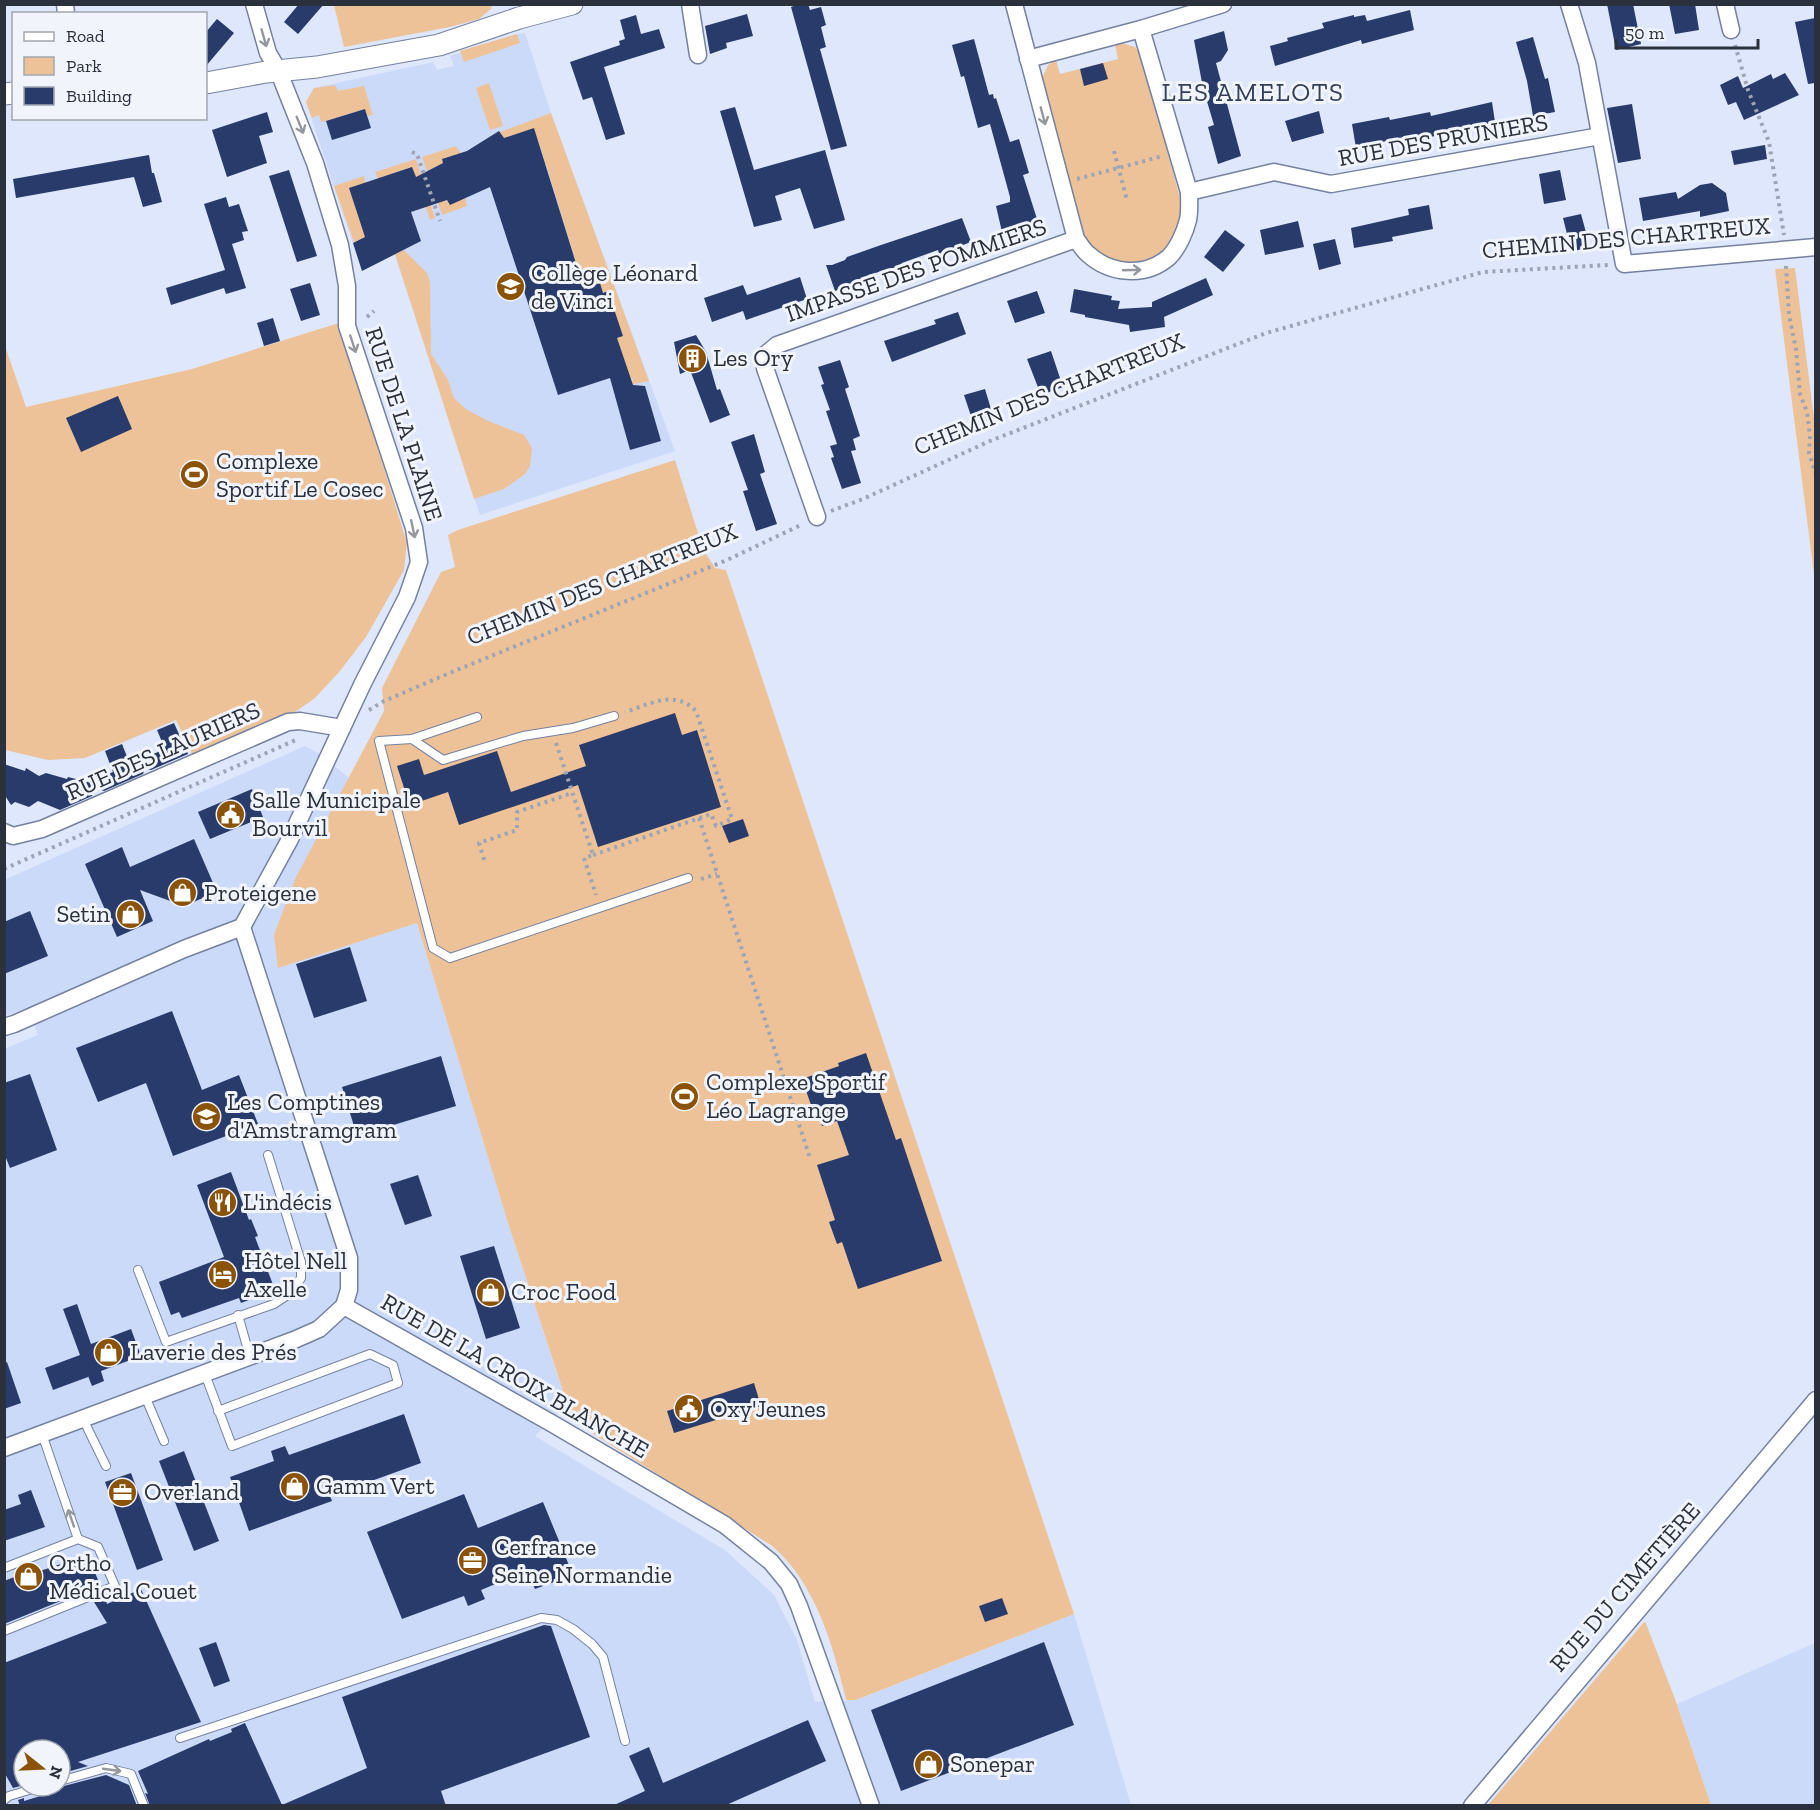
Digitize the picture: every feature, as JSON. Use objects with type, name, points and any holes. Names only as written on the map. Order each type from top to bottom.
[{"type":"street","name":"RUE DE LA PLAINE","points":[[242,927],[284,849],[363,683],[407,597],[419,562],[414,528],[347,326],[347,286],[337,235],[315,163],[278,70],[268,53],[254,4]]},
{"type":"street","points":[[207,83],[278,70],[317,67],[439,45],[517,11],[572,4]]},
{"type":"street","points":[[690,4],[698,54]]},
{"type":"street","points":[[1014,4],[1076,239],[1088,254],[1107,267],[1129,273],[1148,269],[1169,257],[1181,238],[1189,217],[1189,192],[1141,29]]},
{"type":"street","points":[[1028,59],[1141,29],[1223,4]]},
{"type":"street","points":[[1569,4],[1587,63],[1624,264]]},
{"type":"street","points":[[1725,4],[1731,30]]},
{"type":"street","name":"RUE DES PRUNIERS","points":[[1189,192],[1274,172],[1331,184],[1600,136]]},
{"type":"street","name":"IMPASSE DES POMMIERS","points":[[817,517],[765,368],[765,355],[777,345],[1076,239]]},
{"type":"street","name":"CHEMIN DES CHARTREUX","points":[[1624,264],[1815,247]]},
{"type":"street","name":"RUE DES LAURIERS","points":[[4,832],[13,836],[42,829],[288,722],[300,721],[342,728]]},
{"type":"street","points":[[4,1026],[14,1024],[184,949],[242,927]]},
{"type":"street","name":"RUE DE LA CROIX BLANCHE","points":[[242,927],[349,1258],[349,1290],[344,1306],[553,1424],[725,1525],[771,1562],[789,1584],[799,1605],[871,1806]]},
{"type":"street","points":[[4,1448],[250,1357],[319,1329],[344,1306]]},
{"type":"street","name":"RUE DU CIMETIÈRE","points":[[1472,1806],[1815,1400]]},
{"type":"lane","points":[[412,739],[443,760],[523,736],[573,728],[614,716]]},
{"type":"lane","points":[[477,717],[412,739],[379,741],[432,948],[450,958],[688,878]]},
{"type":"lane","points":[[138,1270],[166,1342],[274,1304],[292,1292],[301,1278],[301,1262],[268,1155]]},
{"type":"lane","points":[[238,1315],[250,1357]]},
{"type":"lane","points":[[205,1374],[218,1411],[232,1446],[398,1383],[393,1365],[370,1354],[218,1411]]},
{"type":"lane","points":[[145,1396],[164,1441]]},
{"type":"lane","points":[[83,1419],[106,1466]]},
{"type":"lane","points":[[42,1434],[78,1539]]},
{"type":"lane","points":[[4,1568],[78,1539],[98,1547],[116,1587],[4,1631]]},
{"type":"lane","points":[[180,1738],[541,1618],[557,1620],[573,1629],[592,1644],[603,1657],[625,1741]]},
{"type":"lane","points":[[72,1778],[106,1768],[131,1774],[144,1806]]},
{"type":"path","points":[[1114,151],[1127,200]]},
{"type":"path","points":[[412,152],[417,154],[440,220]]},
{"type":"path","points":[[1069,181],[1178,152]]},
{"type":"path","name":"CHEMIN DES CHARTREUX","points":[[342,728],[384,700],[727,560],[817,517],[863,499],[990,441],[1266,333],[1483,272],[1624,264]]},
{"type":"path","points":[[367,317],[374,311]]},
{"type":"path","points":[[600,907],[584,858],[711,814],[716,826],[732,819],[696,711],[689,704],[680,699],[668,700],[614,716]]},
{"type":"path","points":[[4,868],[297,740],[321,724]]},
{"type":"path","points":[[552,731],[593,855]]},
{"type":"path","points":[[484,860],[479,843],[517,830],[516,812],[572,793]]},
{"type":"path","points":[[699,818],[810,1158]]},
{"type":"shaded area","name":"Collège Léonard de Vinci","points":[[525,33],[551,113],[675,451],[480,515],[395,255],[362,271],[306,102],[314,88],[433,62],[437,70],[454,66],[450,56]]},
{"type":"shaded area","points":[[305,746],[320,754],[350,779],[278,968],[417,923],[508,1223],[567,1404],[535,1436],[725,1550],[774,1595],[797,1640],[815,1702],[857,1700],[1074,1614],[1131,1805],[5,1805],[4,1049],[38,1035],[28,1007],[5,1016],[4,880]]},
{"type":"shaded area","points":[[1815,1643],[1815,1805],[1711,1805],[1677,1704]]},
{"type":"green space","points":[[334,4],[492,5],[491,9],[479,19],[450,27],[344,47]]},
{"type":"green space","points":[[517,34],[520,43],[464,62],[460,51]]},
{"type":"green space","points":[[1122,43],[1135,47],[1142,56],[1181,202],[1179,230],[1152,262],[1113,263],[1090,247],[1082,232],[1041,81],[1048,65],[1056,60],[1060,74],[1118,59],[1115,44]]},
{"type":"green space","points":[[489,83],[503,126],[490,130],[476,88]]},
{"type":"green space","points":[[335,85],[338,91],[364,86],[373,115],[368,116],[365,109],[321,122],[319,115],[312,118],[306,102],[314,88]]},
{"type":"green space","points":[[551,113],[649,381],[629,385],[634,378],[625,380],[628,372],[617,338],[622,336],[608,291],[603,293],[600,283],[584,289],[546,164],[532,168],[530,163],[544,158],[534,129],[503,138],[500,132]]},
{"type":"green space","points":[[456,146],[461,153],[442,159],[443,163],[430,170],[450,205],[465,197],[467,206],[442,215],[422,157]]},
{"type":"green space","points":[[416,159],[435,218],[430,220],[412,167],[378,179],[375,172]]},
{"type":"green space","points":[[364,176],[374,236],[354,242],[334,186]]},
{"type":"green space","points":[[404,250],[427,273],[430,282],[431,354],[448,380],[454,398],[466,409],[486,420],[524,435],[532,448],[530,466],[525,474],[504,489],[474,499],[395,254]]},
{"type":"green space","points":[[1795,268],[1815,426],[1815,582],[1775,269]]},
{"type":"green space","name":"Complexe Sportif Le Cosec","points":[[339,323],[407,543],[404,570],[366,637],[340,671],[315,698],[298,710],[193,756],[176,720],[85,758],[48,760],[5,750],[4,343],[26,407],[192,369]]},
{"type":"green space","name":"Complexe Sportif Léo Lagrange","points":[[675,460],[703,549],[715,568],[726,570],[1074,1614],[856,1700],[846,1700],[835,1658],[820,1616],[811,1596],[787,1560],[771,1545],[558,1412],[567,1403],[508,1223],[417,923],[278,968],[274,935],[295,879],[384,711],[382,688],[441,572],[455,567],[448,535]]},
{"type":"green space","points":[[1645,1621],[1675,1699],[1711,1805],[1488,1805]]},
{"type":"building","points":[[299,4],[324,4],[298,34],[284,22]]},
{"type":"building","points":[[808,4],[810,10],[821,7],[826,25],[821,27],[826,47],[820,49],[847,146],[831,150],[791,7]]},
{"type":"building","points":[[1607,4],[1633,4],[1641,44],[1616,50]]},
{"type":"building","points":[[1669,4],[1695,4],[1699,30],[1675,34]]},
{"type":"building","points":[[1410,10],[1414,30],[1362,44],[1361,40],[1275,66],[1270,46],[1288,41],[1287,38],[1324,28],[1322,23],[1354,15],[1354,17],[1365,15],[1367,21]]},
{"type":"building","points":[[747,14],[753,36],[726,43],[727,48],[710,54],[705,26]]},
{"type":"building","points":[[636,15],[641,34],[659,29],[665,48],[604,67],[625,134],[606,140],[592,97],[583,100],[570,62],[620,45],[619,41],[625,39],[620,20]]},
{"type":"building","points":[[1815,18],[1815,83],[1808,84],[1795,22]]},
{"type":"building","points":[[217,19],[234,33],[207,65],[207,31]]},
{"type":"building","points":[[1224,31],[1228,50],[1221,61],[1216,63],[1241,156],[1218,164],[1208,127],[1214,125],[1203,88],[1194,40]]},
{"type":"building","points":[[1533,37],[1545,79],[1548,78],[1555,112],[1533,116],[1527,81],[1516,42]]},
{"type":"building","points":[[974,39],[989,95],[993,94],[994,99],[996,98],[1010,142],[1019,139],[1029,173],[1023,175],[1038,222],[1002,232],[996,206],[1010,202],[1010,197],[990,124],[978,128],[964,76],[961,77],[952,45]]},
{"type":"building","points":[[1103,63],[1108,79],[1084,86],[1080,69]]},
{"type":"building","points":[[1785,73],[1799,95],[1744,120],[1736,102],[1728,105],[1720,85],[1738,76],[1743,88],[1771,74],[1773,79]]},
{"type":"building","points":[[1492,102],[1495,122],[1489,123],[1488,126],[1409,141],[1408,136],[1356,148],[1352,124],[1389,117],[1390,120],[1430,112],[1431,116]]},
{"type":"building","points":[[1632,104],[1641,159],[1618,163],[1607,108]]},
{"type":"building","points":[[735,107],[754,170],[825,150],[845,220],[814,229],[800,188],[775,196],[782,220],[754,227],[720,111]]},
{"type":"building","points":[[365,109],[371,128],[332,140],[326,121]]},
{"type":"building","points":[[1319,111],[1324,133],[1292,142],[1285,121]]},
{"type":"building","points":[[267,112],[273,132],[259,136],[267,163],[227,177],[212,130]]},
{"type":"building","points":[[534,128],[584,289],[600,283],[603,293],[608,291],[623,336],[617,338],[633,385],[645,386],[661,441],[630,450],[610,378],[558,395],[490,187],[450,205],[447,200],[411,212],[421,241],[362,271],[353,243],[365,237],[349,188],[412,167],[416,177],[443,163],[442,159],[467,151],[499,131],[504,138]]},
{"type":"building","points":[[1765,145],[1767,159],[1734,165],[1731,151]]},
{"type":"building","points":[[149,155],[152,173],[154,173],[162,202],[143,207],[134,177],[16,198],[13,179]]},
{"type":"building","points":[[289,170],[317,256],[297,262],[269,176]]},
{"type":"building","points":[[1560,170],[1566,200],[1544,204],[1539,174]]},
{"type":"building","points":[[1712,183],[1726,193],[1729,211],[1700,217],[1700,211],[1643,221],[1639,198],[1676,192],[1678,199],[1700,185]]},
{"type":"building","points":[[226,197],[229,207],[239,204],[248,231],[242,232],[244,240],[232,244],[246,288],[226,294],[224,288],[171,305],[166,288],[225,270],[204,204]]},
{"type":"building","points":[[1429,205],[1433,229],[1392,237],[1393,241],[1354,248],[1351,228],[1409,215],[1408,209]]},
{"type":"building","points":[[1581,214],[1590,247],[1574,251],[1569,242],[1563,218]]},
{"type":"building","points":[[962,218],[971,242],[939,254],[938,250],[902,263],[900,266],[868,275],[856,281],[855,284],[835,291],[826,265],[832,265],[847,257]]},
{"type":"building","points":[[1298,221],[1304,247],[1265,255],[1260,230]]},
{"type":"building","points":[[1225,230],[1245,245],[1223,272],[1204,257]]},
{"type":"building","points":[[1335,239],[1341,264],[1319,270],[1313,244]]},
{"type":"building","points":[[800,277],[807,299],[746,320],[743,311],[712,322],[704,298],[743,285],[747,295]]},
{"type":"building","points":[[1206,278],[1213,295],[1164,317],[1165,327],[1130,332],[1129,325],[1070,312],[1074,289],[1112,296],[1111,300],[1120,301],[1118,309],[1152,307],[1152,302]]},
{"type":"building","points":[[310,283],[320,315],[301,321],[290,289]]},
{"type":"building","points":[[1037,291],[1045,313],[1015,323],[1007,301]]},
{"type":"building","points":[[958,312],[966,334],[892,362],[884,341],[936,324],[934,320]]},
{"type":"building","points":[[273,318],[280,341],[264,346],[257,323]]},
{"type":"building","points":[[696,335],[706,352],[717,390],[720,389],[730,415],[710,423],[690,370],[680,374],[674,342]]},
{"type":"building","points":[[1051,351],[1063,387],[1041,395],[1027,359]]},
{"type":"building","points":[[840,360],[849,387],[845,389],[860,436],[853,439],[856,450],[851,451],[861,483],[842,489],[831,458],[834,457],[830,446],[837,444],[826,411],[830,410],[821,385],[824,384],[818,367]]},
{"type":"building","points":[[985,389],[994,419],[974,425],[964,395]]},
{"type":"building","points":[[118,396],[132,429],[81,452],[66,418]]},
{"type":"building","points":[[754,434],[765,472],[760,474],[777,524],[756,531],[743,491],[748,490],[731,442]]},
{"type":"building","points":[[675,713],[682,735],[697,730],[721,807],[598,847],[578,785],[459,825],[448,792],[413,804],[410,796],[407,797],[397,766],[419,759],[424,775],[497,751],[511,792],[586,766],[579,745]]},
{"type":"building","points":[[174,723],[188,754],[151,770],[145,768],[143,774],[104,791],[96,788],[104,776],[113,772],[105,751],[122,744],[130,764],[165,749],[157,730]]},
{"type":"building","points":[[4,764],[25,771],[26,768],[39,776],[46,773],[95,784],[92,796],[60,810],[38,801],[29,807],[15,802],[11,805],[4,794]]},
{"type":"building","name":"Salle Municipale Bourvil","points":[[252,789],[263,817],[210,839],[198,812]]},
{"type":"building","points":[[743,819],[749,836],[729,843],[722,826]]},
{"type":"building","points":[[194,839],[217,892],[184,906],[140,890],[153,921],[117,937],[85,864],[122,847],[130,867]]},
{"type":"building","points":[[30,911],[48,956],[4,974],[4,922]]},
{"type":"building","points":[[350,947],[367,1001],[314,1018],[296,964]]},
{"type":"building","points":[[172,1011],[202,1090],[239,1075],[258,1124],[173,1156],[146,1083],[98,1102],[76,1048]]},
{"type":"building","points":[[866,1053],[896,1140],[901,1138],[942,1261],[858,1289],[842,1242],[837,1244],[829,1222],[835,1220],[817,1165],[849,1155],[837,1121],[822,1126],[815,1104],[811,1105],[802,1079],[839,1066],[838,1063]]},
{"type":"building","points":[[441,1056],[456,1106],[357,1136],[342,1087]]},
{"type":"building","points":[[30,1074],[57,1150],[10,1168],[4,1153],[4,1083]]},
{"type":"building","name":"Hôtel Nell Axelle","points":[[231,1172],[249,1220],[251,1219],[258,1236],[255,1237],[275,1290],[241,1303],[239,1298],[182,1318],[179,1312],[171,1315],[159,1282],[224,1257],[197,1185]]},
{"type":"building","points":[[418,1175],[432,1216],[405,1225],[390,1184]]},
{"type":"building","name":"Croc Food","points":[[494,1246],[520,1328],[486,1339],[460,1256]]},
{"type":"building","points":[[77,1304],[91,1344],[131,1329],[141,1356],[101,1371],[104,1381],[92,1386],[88,1376],[53,1390],[45,1368],[80,1355],[63,1309]]},
{"type":"building","points":[[7,1362],[21,1403],[4,1409],[4,1363]]},
{"type":"building","name":"Oxy'Jeunes","points":[[754,1383],[761,1406],[674,1433],[667,1411]]},
{"type":"building","name":"Gamm Vert","points":[[404,1414],[421,1463],[330,1496],[332,1501],[249,1531],[230,1477],[274,1461],[271,1451],[285,1446],[289,1455]]},
{"type":"building","points":[[184,1451],[219,1541],[194,1551],[159,1461]]},
{"type":"building","points":[[131,1473],[163,1560],[137,1570],[105,1482]]},
{"type":"building","points":[[31,1490],[45,1527],[4,1541],[4,1510],[21,1504],[18,1495]]},
{"type":"building","name":"Cerfrance Seine Normandie","points":[[464,1494],[478,1528],[543,1502],[573,1575],[535,1589],[527,1571],[481,1590],[485,1599],[468,1606],[464,1596],[402,1619],[367,1532]]},
{"type":"building","points":[[88,1555],[100,1585],[4,1624],[4,1581],[30,1571],[31,1574]]},
{"type":"building","points":[[141,1589],[201,1722],[78,1762],[88,1766],[72,1771],[72,1738],[12,1738],[12,1786],[4,1772],[4,1663],[107,1623],[94,1602],[105,1597],[107,1604]]},
{"type":"building","points":[[1002,1598],[1008,1614],[985,1622],[979,1606]]},
{"type":"building","points":[[544,1625],[551,1626],[590,1737],[441,1791],[446,1806],[150,1806],[145,1793],[148,1794],[138,1771],[209,1739],[210,1741],[232,1732],[231,1729],[245,1723],[282,1805],[367,1768],[342,1697]]},
{"type":"building","points":[[216,1642],[230,1681],[214,1687],[199,1648]]},
{"type":"building","points":[[1044,1642],[1074,1725],[901,1791],[871,1710]]},
{"type":"building","points":[[808,1720],[826,1761],[724,1806],[612,1806],[645,1791],[629,1756],[649,1747],[663,1783]]},
{"type":"building","points":[[106,1775],[129,1785],[137,1806],[20,1806],[18,1800],[24,1798],[24,1801],[34,1798],[72,1798],[72,1784]]},
{"type":"place","name":"Collège Léonard de Vinci","points":[[510,287]]},
{"type":"place","name":"Les Ory","points":[[692,358]]},
{"type":"place","name":"Complexe Sportif Le Cosec","points":[[195,475]]},
{"type":"place","name":"Salle Municipale Bourvil","points":[[231,814]]},
{"type":"place","name":"Proteigene","points":[[183,893]]},
{"type":"place","name":"Setin","points":[[131,914]]},
{"type":"place","name":"Complexe Sportif Léo Lagrange","points":[[685,1096]]},
{"type":"place","name":"Les Comptines d'Amstramgram","points":[[206,1116]]},
{"type":"place","name":"L'indécis","points":[[222,1202]]},
{"type":"place","name":"Hôtel Nell Axelle","points":[[223,1275]]},
{"type":"place","name":"Croc Food","points":[[490,1292]]},
{"type":"place","name":"Laverie des Prés","points":[[109,1352]]},
{"type":"place","name":"Oxy'Jeunes","points":[[689,1409]]},
{"type":"place","name":"Gamm Vert","points":[[295,1486]]},
{"type":"place","name":"Overland","points":[[123,1492]]},
{"type":"place","name":"Cerfrance Seine Normandie","points":[[473,1561]]},
{"type":"place","name":"Ortho Médical Couet","points":[[28,1577]]},
{"type":"place","name":"Sonepar","points":[[929,1764]]},
{"type":"district","name":"LES AMELOTS","points":[[1253,92]]}]
